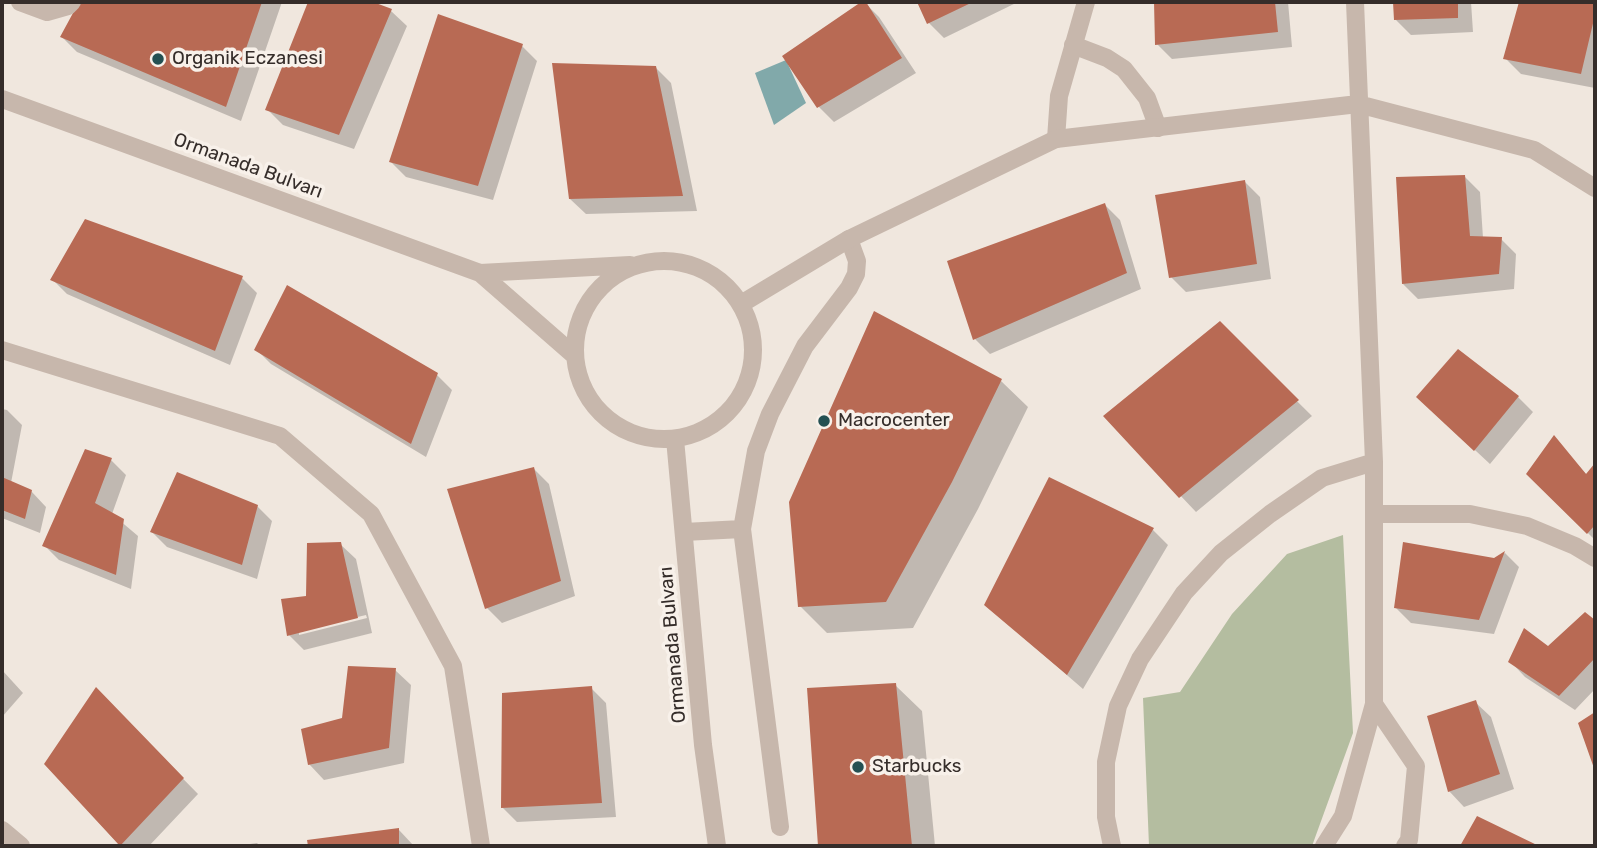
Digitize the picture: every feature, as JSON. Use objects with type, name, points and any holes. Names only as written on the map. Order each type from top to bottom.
[{"type":"street","points":[[20,2],[47,12],[68,6],[72,2]]},
{"type":"street","points":[[1056,139],[1059,96],[1086,2]]},
{"type":"street","points":[[1324,846],[1343,816],[1374,704],[1374,461],[1355,2]]},
{"type":"street","points":[[1073,45],[1107,58],[1124,69],[1147,97],[1157,128]]},
{"type":"street","name":"Ormanada Bulvarı","points":[[2,99],[480,273],[575,356]]},
{"type":"street","points":[[741,304],[849,239],[1056,139],[1358,104],[1534,150],[1595,188]]},
{"type":"street","points":[[780,827],[742,529],[756,451],[769,414],[804,346],[849,288],[856,274],[857,261],[849,239]]},
{"type":"street","points":[[666,260],[695,266],[722,281],[741,304],[752,332],[753,362],[744,391],[727,414],[703,431],[675,439],[646,438],[619,428],[597,410],[581,385],[575,356],[578,327],[590,301],[609,279],[636,265],[666,260]]},
{"type":"street","name":"Ormanada Bulvarı","points":[[480,273],[636,265]]},
{"type":"street","points":[[2,350],[281,436],[371,514],[453,666],[481,846]]},
{"type":"street","name":"Ormanada Bulvarı","points":[[675,439],[703,745],[717,846]]},
{"type":"street","points":[[1112,846],[1106,817],[1106,762],[1118,706],[1140,659],[1184,593],[1222,553],[1270,513],[1322,478],[1374,461]]},
{"type":"street","points":[[1374,514],[1470,514],[1527,526],[1575,546],[1595,558]]},
{"type":"street","points":[[684,532],[742,529]]},
{"type":"street","points":[[1374,704],[1416,766],[1409,840],[1405,846]]},
{"type":"street","points":[[2,830],[21,846]]},
{"type":"green space","points":[[1343,535],[1353,733],[1312,846],[1149,846],[1143,698],[1180,692],[1232,614],[1287,554]]},
{"type":"water","points":[[786,60],[806,103],[774,125],[755,73]]},
{"type":"building","points":[[79,2],[262,2],[226,107],[60,37]]},
{"type":"building","points":[[308,2],[373,2],[392,9],[339,135],[265,110]]},
{"type":"building","points":[[861,2],[866,2],[902,58],[817,108],[782,56]]},
{"type":"building","points":[[917,2],[973,2],[927,24]]},
{"type":"building","points":[[1154,2],[1275,2],[1278,32],[1155,45]]},
{"type":"building","points":[[1393,2],[1458,2],[1458,18],[1394,20]]},
{"type":"building","points":[[1519,2],[1595,2],[1595,15],[1581,74],[1503,59]]},
{"type":"building","points":[[438,14],[523,44],[478,186],[389,162]]},
{"type":"building","points":[[552,63],[656,66],[683,196],[569,199]]},
{"type":"building","points":[[1465,175],[1470,236],[1502,237],[1499,274],[1402,284],[1396,177]]},
{"type":"building","points":[[1245,180],[1257,264],[1169,278],[1155,195]]},
{"type":"building","points":[[1105,203],[1127,273],[973,340],[947,261]]},
{"type":"building","points":[[85,219],[243,276],[215,351],[50,280]]},
{"type":"building","points":[[287,285],[438,373],[411,444],[254,350]]},
{"type":"building","points":[[874,311],[1002,379],[952,482],[886,602],[798,607],[789,502]]},
{"type":"building","points":[[1220,321],[1299,400],[1179,498],[1103,416]]},
{"type":"building","points":[[1458,349],[1519,396],[1474,451],[1416,397]]},
{"type":"building","points":[[1554,435],[1586,474],[1595,463],[1595,525],[1587,534],[1526,474]]},
{"type":"building","points":[[85,449],[112,458],[95,503],[124,519],[116,575],[42,546]]},
{"type":"building","points":[[534,467],[561,581],[485,609],[447,489]]},
{"type":"building","points":[[177,472],[258,505],[242,565],[150,532]]},
{"type":"building","points":[[2,477],[32,490],[25,519],[2,510]]},
{"type":"building","points":[[1049,477],[1154,528],[1067,675],[984,605]]},
{"type":"building","points":[[341,542],[358,618],[287,636],[281,599],[306,596],[307,543]]},
{"type":"building","points":[[1403,542],[1494,558],[1505,551],[1479,620],[1394,608]]},
{"type":"building","points":[[1585,612],[1595,620],[1595,658],[1559,696],[1508,662],[1524,628],[1548,646]]},
{"type":"building","points":[[348,666],[396,668],[389,748],[308,765],[301,729],[342,718]]},
{"type":"building","name":"Starbucks","points":[[896,683],[912,846],[818,846],[807,688]]},
{"type":"building","points":[[592,686],[602,803],[501,808],[502,693]]},
{"type":"building","points":[[96,687],[184,778],[120,846],[44,764]]},
{"type":"building","points":[[1476,700],[1500,774],[1448,792],[1427,716]]},
{"type":"building","points":[[1595,712],[1595,771],[1578,723]]},
{"type":"building","points":[[1477,816],[1539,846],[1460,846]]},
{"type":"building","points":[[399,828],[399,846],[308,846],[307,840]]},
{"type":"place","name":"Organik Eczanesi","points":[[158,59]]},
{"type":"place","name":"Macrocenter","points":[[824,421]]},
{"type":"place","name":"Starbucks","points":[[858,767]]}]
